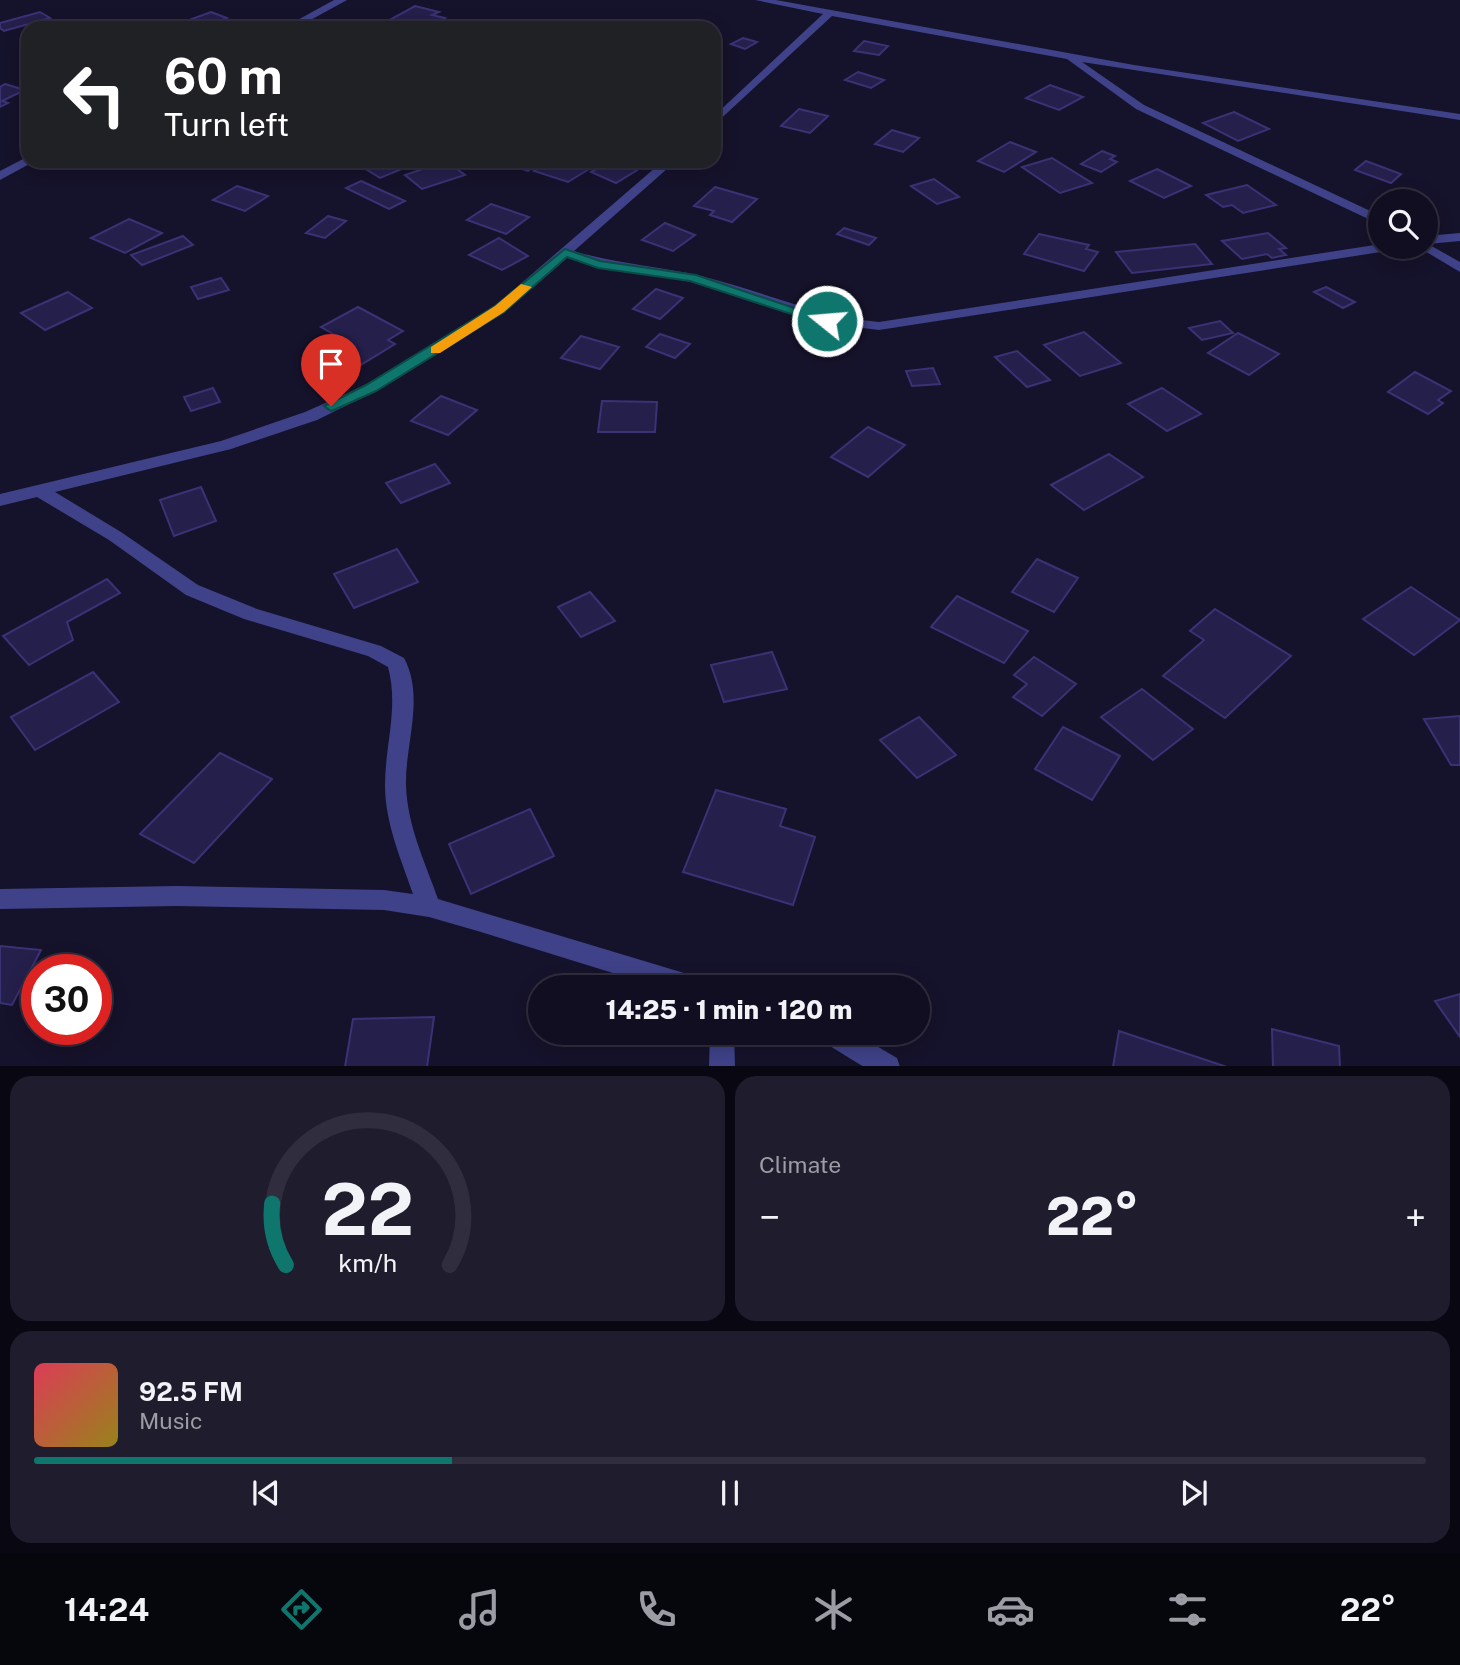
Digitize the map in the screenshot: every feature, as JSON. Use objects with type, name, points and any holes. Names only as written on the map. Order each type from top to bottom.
[{"type":"street","points":[[302,21],[342,0]]},
{"type":"street","points":[[760,0],[1066,56],[1460,117]]},
{"type":"street","points":[[721,115],[830,13]]},
{"type":"street","points":[[1066,56],[1140,107],[1368,215]]},
{"type":"street","points":[[0,176],[21,165]]},
{"type":"street","points":[[0,500],[225,445],[311,416],[371,388],[500,309],[662,168]]},
{"type":"street","points":[[1438,239],[1460,237]]},
{"type":"street","points":[[565,253],[598,264],[702,280],[827,321],[879,326],[1368,250]]},
{"type":"street","points":[[1438,255],[1460,268]]},
{"type":"street","points":[[40,491],[115,536],[192,590],[251,614],[374,651],[397,663],[405,683],[397,763],[397,802],[429,907]]},
{"type":"street","points":[[0,899],[177,896],[384,900],[429,907],[654,975]]},
{"type":"street","points":[[722,1045],[722,1066]]},
{"type":"street","points":[[852,1045],[888,1066]]},
{"type":"building","points":[[415,6],[439,12],[432,15],[445,18],[440,21],[388,21]]},
{"type":"building","points":[[40,12],[50,18],[21,21],[21,26],[4,31],[0,28],[0,23]]},
{"type":"building","points":[[211,12],[227,18],[219,21],[186,21]]},
{"type":"building","points":[[743,38],[757,42],[745,49],[731,44]]},
{"type":"building","points":[[864,41],[888,46],[879,55],[854,51]]},
{"type":"building","points":[[858,72],[884,80],[871,88],[845,80]]},
{"type":"building","points":[[5,84],[21,89],[21,92],[2,101],[8,103],[0,107],[0,87]]},
{"type":"building","points":[[1050,85],[1083,97],[1059,110],[1026,98]]},
{"type":"building","points":[[799,109],[828,116],[810,133],[781,126]]},
{"type":"building","points":[[1234,112],[1269,129],[1238,141],[1203,123]]},
{"type":"building","points":[[892,130],[919,138],[903,152],[875,144]]},
{"type":"building","points":[[1010,142],[1036,152],[1004,172],[978,161]]},
{"type":"building","points":[[1102,151],[1115,156],[1110,159],[1117,162],[1101,172],[1081,164]]},
{"type":"building","points":[[1052,158],[1092,183],[1060,193],[1022,167]]},
{"type":"building","points":[[1366,161],[1401,174],[1391,183],[1355,170]]},
{"type":"building","points":[[364,168],[404,168],[380,178]]},
{"type":"building","points":[[426,168],[456,168],[465,175],[422,189],[405,175]]},
{"type":"building","points":[[539,168],[591,168],[568,182],[534,171]]},
{"type":"building","points":[[598,168],[639,169],[616,183],[591,172]]},
{"type":"building","points":[[1157,169],[1191,186],[1164,198],[1130,181]]},
{"type":"building","points":[[934,179],[959,197],[937,204],[911,186]]},
{"type":"building","points":[[361,181],[405,201],[389,209],[346,188]]},
{"type":"building","points":[[1247,185],[1276,205],[1243,213],[1232,205],[1223,207],[1206,195]]},
{"type":"building","points":[[237,186],[268,196],[245,211],[213,200]]},
{"type":"building","points":[[715,187],[757,199],[732,222],[710,215],[714,211],[694,206]]},
{"type":"building","points":[[491,204],[529,217],[506,234],[467,220]]},
{"type":"building","points":[[328,216],[346,221],[325,238],[306,233]]},
{"type":"building","points":[[129,219],[162,233],[125,253],[91,238]]},
{"type":"building","points":[[665,223],[695,235],[673,251],[642,240]]},
{"type":"building","points":[[844,228],[876,238],[869,245],[837,234]]},
{"type":"building","points":[[1268,233],[1286,248],[1279,249],[1286,255],[1272,258],[1267,254],[1242,259],[1222,241]]},
{"type":"building","points":[[1039,234],[1089,245],[1086,249],[1098,252],[1084,271],[1024,254]]},
{"type":"building","points":[[183,236],[193,245],[142,265],[131,255]]},
{"type":"building","points":[[499,238],[528,256],[502,270],[469,255]]},
{"type":"building","points":[[1195,244],[1212,264],[1132,273],[1116,252]]},
{"type":"building","points":[[221,278],[229,290],[198,299],[191,287]]},
{"type":"building","points":[[1326,287],[1355,302],[1343,308],[1314,292]]},
{"type":"building","points":[[656,289],[683,298],[660,319],[633,309]]},
{"type":"building","points":[[68,292],[92,308],[45,330],[21,313]]},
{"type":"building","points":[[358,307],[403,331],[388,340],[395,344],[359,366],[339,355],[354,346],[321,327]]},
{"type":"building","points":[[1220,321],[1233,333],[1202,340],[1189,328]]},
{"type":"building","points":[[1084,332],[1121,363],[1080,376],[1044,345]]},
{"type":"building","points":[[1238,333],[1279,354],[1249,375],[1208,353]]},
{"type":"building","points":[[660,334],[690,344],[675,358],[646,347]]},
{"type":"building","points":[[581,336],[619,347],[600,369],[561,358]]},
{"type":"building","points":[[1017,351],[1050,380],[1027,387],[995,357]]},
{"type":"building","points":[[933,368],[940,384],[912,386],[906,371]]},
{"type":"building","points":[[1415,372],[1451,391],[1438,400],[1443,403],[1428,414],[1388,392]]},
{"type":"building","points":[[213,388],[220,402],[191,411],[184,397]]},
{"type":"building","points":[[1162,388],[1201,414],[1167,431],[1128,404]]},
{"type":"building","points":[[441,396],[477,410],[448,435],[411,421]]},
{"type":"building","points":[[602,401],[657,402],[655,432],[598,432]]},
{"type":"building","points":[[868,427],[905,445],[868,477],[831,457]]},
{"type":"building","points":[[1109,454],[1143,477],[1084,510],[1051,485]]},
{"type":"building","points":[[435,464],[450,483],[401,503],[386,483]]},
{"type":"building","points":[[201,487],[216,521],[174,536],[160,500]]},
{"type":"building","points":[[397,549],[418,582],[354,608],[334,574]]},
{"type":"building","points":[[1037,559],[1078,578],[1054,612],[1012,592]]},
{"type":"building","points":[[107,579],[120,593],[67,622],[73,640],[29,665],[3,636]]},
{"type":"building","points":[[1411,587],[1460,620],[1414,655],[1363,619]]},
{"type":"building","points":[[590,592],[615,621],[581,637],[558,607]]},
{"type":"building","points":[[957,596],[1028,631],[1004,663],[931,627]]},
{"type":"building","points":[[1215,609],[1291,656],[1225,718],[1163,676],[1204,640],[1190,631]]},
{"type":"building","points":[[772,652],[787,689],[724,702],[711,665]]},
{"type":"building","points":[[1034,657],[1076,684],[1042,716],[1013,697],[1027,684],[1014,675]]},
{"type":"building","points":[[93,672],[119,702],[35,750],[11,717]]},
{"type":"building","points":[[1142,689],[1193,729],[1153,760],[1101,717]]},
{"type":"building","points":[[1460,716],[1460,765],[1451,765],[1424,719]]},
{"type":"building","points":[[919,717],[956,755],[917,778],[880,740]]},
{"type":"building","points":[[1063,727],[1120,756],[1092,800],[1035,769]]},
{"type":"building","points":[[220,753],[272,779],[194,863],[140,834]]},
{"type":"building","points":[[716,790],[786,809],[780,826],[815,837],[793,905],[683,872]]},
{"type":"building","points":[[530,809],[554,856],[471,894],[449,844]]},
{"type":"building","points":[[0,946],[41,950],[39,954],[21,954],[21,988],[12,1005],[0,1003]]},
{"type":"building","points":[[1460,994],[1460,1037],[1435,1001]]},
{"type":"building","points":[[434,1017],[427,1066],[345,1066],[353,1019]]},
{"type":"building","points":[[1272,1029],[1339,1046],[1340,1066],[1273,1066]]},
{"type":"building","points":[[1119,1031],[1224,1066],[1113,1066]]},
{"type":"slow traffic","points":[[436,350],[500,309],[526,287]]},
{"type":"route","points":[[331,406],[371,388],[500,309],[565,253],[617,268],[670,274],[713,283],[827,321]]}]
